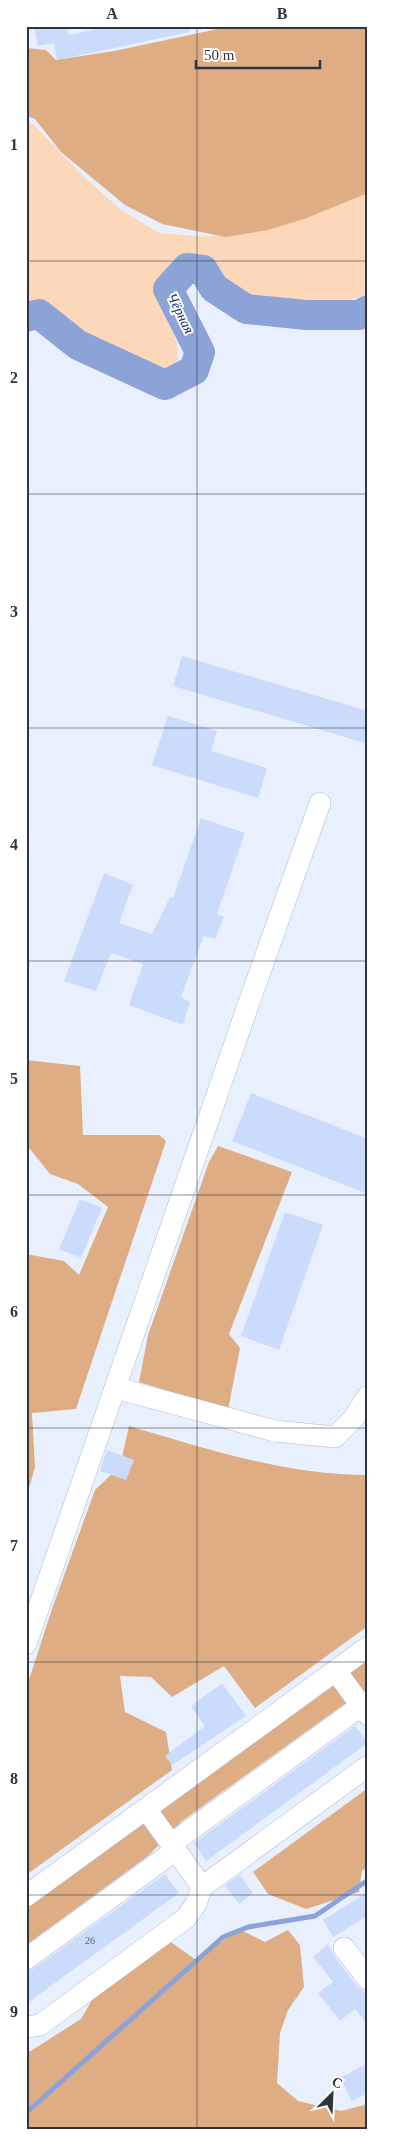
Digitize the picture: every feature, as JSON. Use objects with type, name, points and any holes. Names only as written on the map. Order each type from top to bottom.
[{"type":"street","points":[[26,1644],[244,1014],[320,803]]},
{"type":"street","points":[[116,1388],[275,1432],[335,1438],[353,1419],[368,1396]]},
{"type":"street","points":[[26,1896],[368,1647]]},
{"type":"street","points":[[26,1959],[173,1847],[366,1711],[336,1671]]},
{"type":"street","points":[[26,2027],[40,2024],[186,1918],[196,1904],[202,1887],[368,1766]]},
{"type":"street","points":[[146,1809],[202,1887]]},
{"type":"street","points":[[344,1948],[368,1978]]},
{"type":"shaded area","points":[[232,26],[368,26],[368,193],[304,219],[268,230],[226,237],[162,224],[125,205],[61,152],[35,119],[26,116],[26,48],[46,50],[56,60],[114,51]]},
{"type":"shaded area","points":[[26,121],[34,125],[79,172],[121,210],[159,233],[209,237],[298,219],[368,193],[368,292],[359,297],[330,305],[305,306],[250,301],[234,290],[218,275],[184,257],[170,267],[161,290],[177,344],[178,362],[168,375],[146,371],[116,353],[86,343],[72,334],[52,312],[26,306]]},
{"type":"shaded area","points":[[26,1060],[80,1066],[83,1135],[159,1135],[166,1141],[76,1409],[32,1413],[35,1467],[26,1499],[26,1254],[64,1261],[79,1275],[108,1207],[78,1184],[50,1174],[26,1144]]},
{"type":"shaded area","points":[[218,1146],[292,1172],[229,1334],[240,1348],[228,1410],[139,1382],[148,1335],[209,1162]]},
{"type":"shaded area","points":[[129,1426],[217,1452],[277,1466],[337,1474],[368,1475],[368,1626],[255,1708],[224,1666],[172,1697],[151,1677],[120,1676],[125,1712],[166,1732],[172,1770],[26,1875],[26,1689],[52,1609],[95,1490],[120,1466]]},
{"type":"shaded area","points":[[368,1660],[368,1693],[343,1705],[182,1821],[148,1856],[26,1945],[26,1909]]},
{"type":"shaded area","points":[[368,1788],[368,1869],[362,1870],[359,1892],[306,1909],[268,1894],[253,1872]]},
{"type":"shaded area","points":[[239,1929],[265,1942],[288,1930],[300,1945],[304,1987],[288,2010],[280,2033],[277,2083],[298,2101],[341,2111],[368,2104],[368,2130],[26,2130],[26,2054],[81,2019],[96,1993],[168,1940],[196,1960]]},
{"type":"building","points":[[34,26],[67,26],[69,35],[111,26],[189,26],[190,32],[57,60],[54,43],[38,46]]},
{"type":"building","points":[[182,656],[368,711],[368,744],[173,686]]},
{"type":"building","points":[[168,716],[217,731],[211,751],[267,768],[258,798],[152,765]]},
{"type":"building","points":[[201,818],[245,833],[217,914],[224,917],[215,939],[204,936],[181,997],[190,1002],[183,1025],[129,1005],[143,964],[111,953],[96,991],[64,981],[104,873],[133,885],[119,923],[152,934],[170,897],[173,898]]},
{"type":"building","points":[[251,1093],[368,1139],[368,1194],[232,1141]]},
{"type":"building","points":[[80,1199],[102,1208],[81,1258],[59,1249]]},
{"type":"building","points":[[285,1212],[323,1225],[279,1350],[241,1336]]},
{"type":"building","points":[[107,1450],[134,1460],[126,1480],[100,1471]]},
{"type":"building","points":[[222,1683],[246,1716],[172,1765],[165,1756],[205,1726],[191,1706]]},
{"type":"building","points":[[355,1726],[368,1743],[206,1861],[194,1843]]},
{"type":"building","points":[[165,1874],[179,1893],[26,2004],[26,1971],[33,1969]]},
{"type":"building","points":[[240,1875],[253,1893],[239,1904],[225,1885]]},
{"type":"building","points":[[368,1892],[368,1915],[333,1937],[323,1920]]},
{"type":"building","points":[[328,1944],[334,1956],[358,1987],[368,1993],[368,2025],[355,2009],[340,2021],[318,1993],[333,1982],[313,1957]]},
{"type":"building","points":[[368,2063],[368,2093],[352,2101],[340,2078]]},
{"type":"waterway","name":"Чёрная","points":[[26,317],[39,314],[78,345],[165,385],[194,370],[200,352],[168,289],[187,268],[203,270],[214,288],[246,309],[306,315],[359,315],[368,310]]},
{"type":"waterway","points":[[26,2113],[223,1937],[248,1927],[315,1916],[368,1880]]}]
